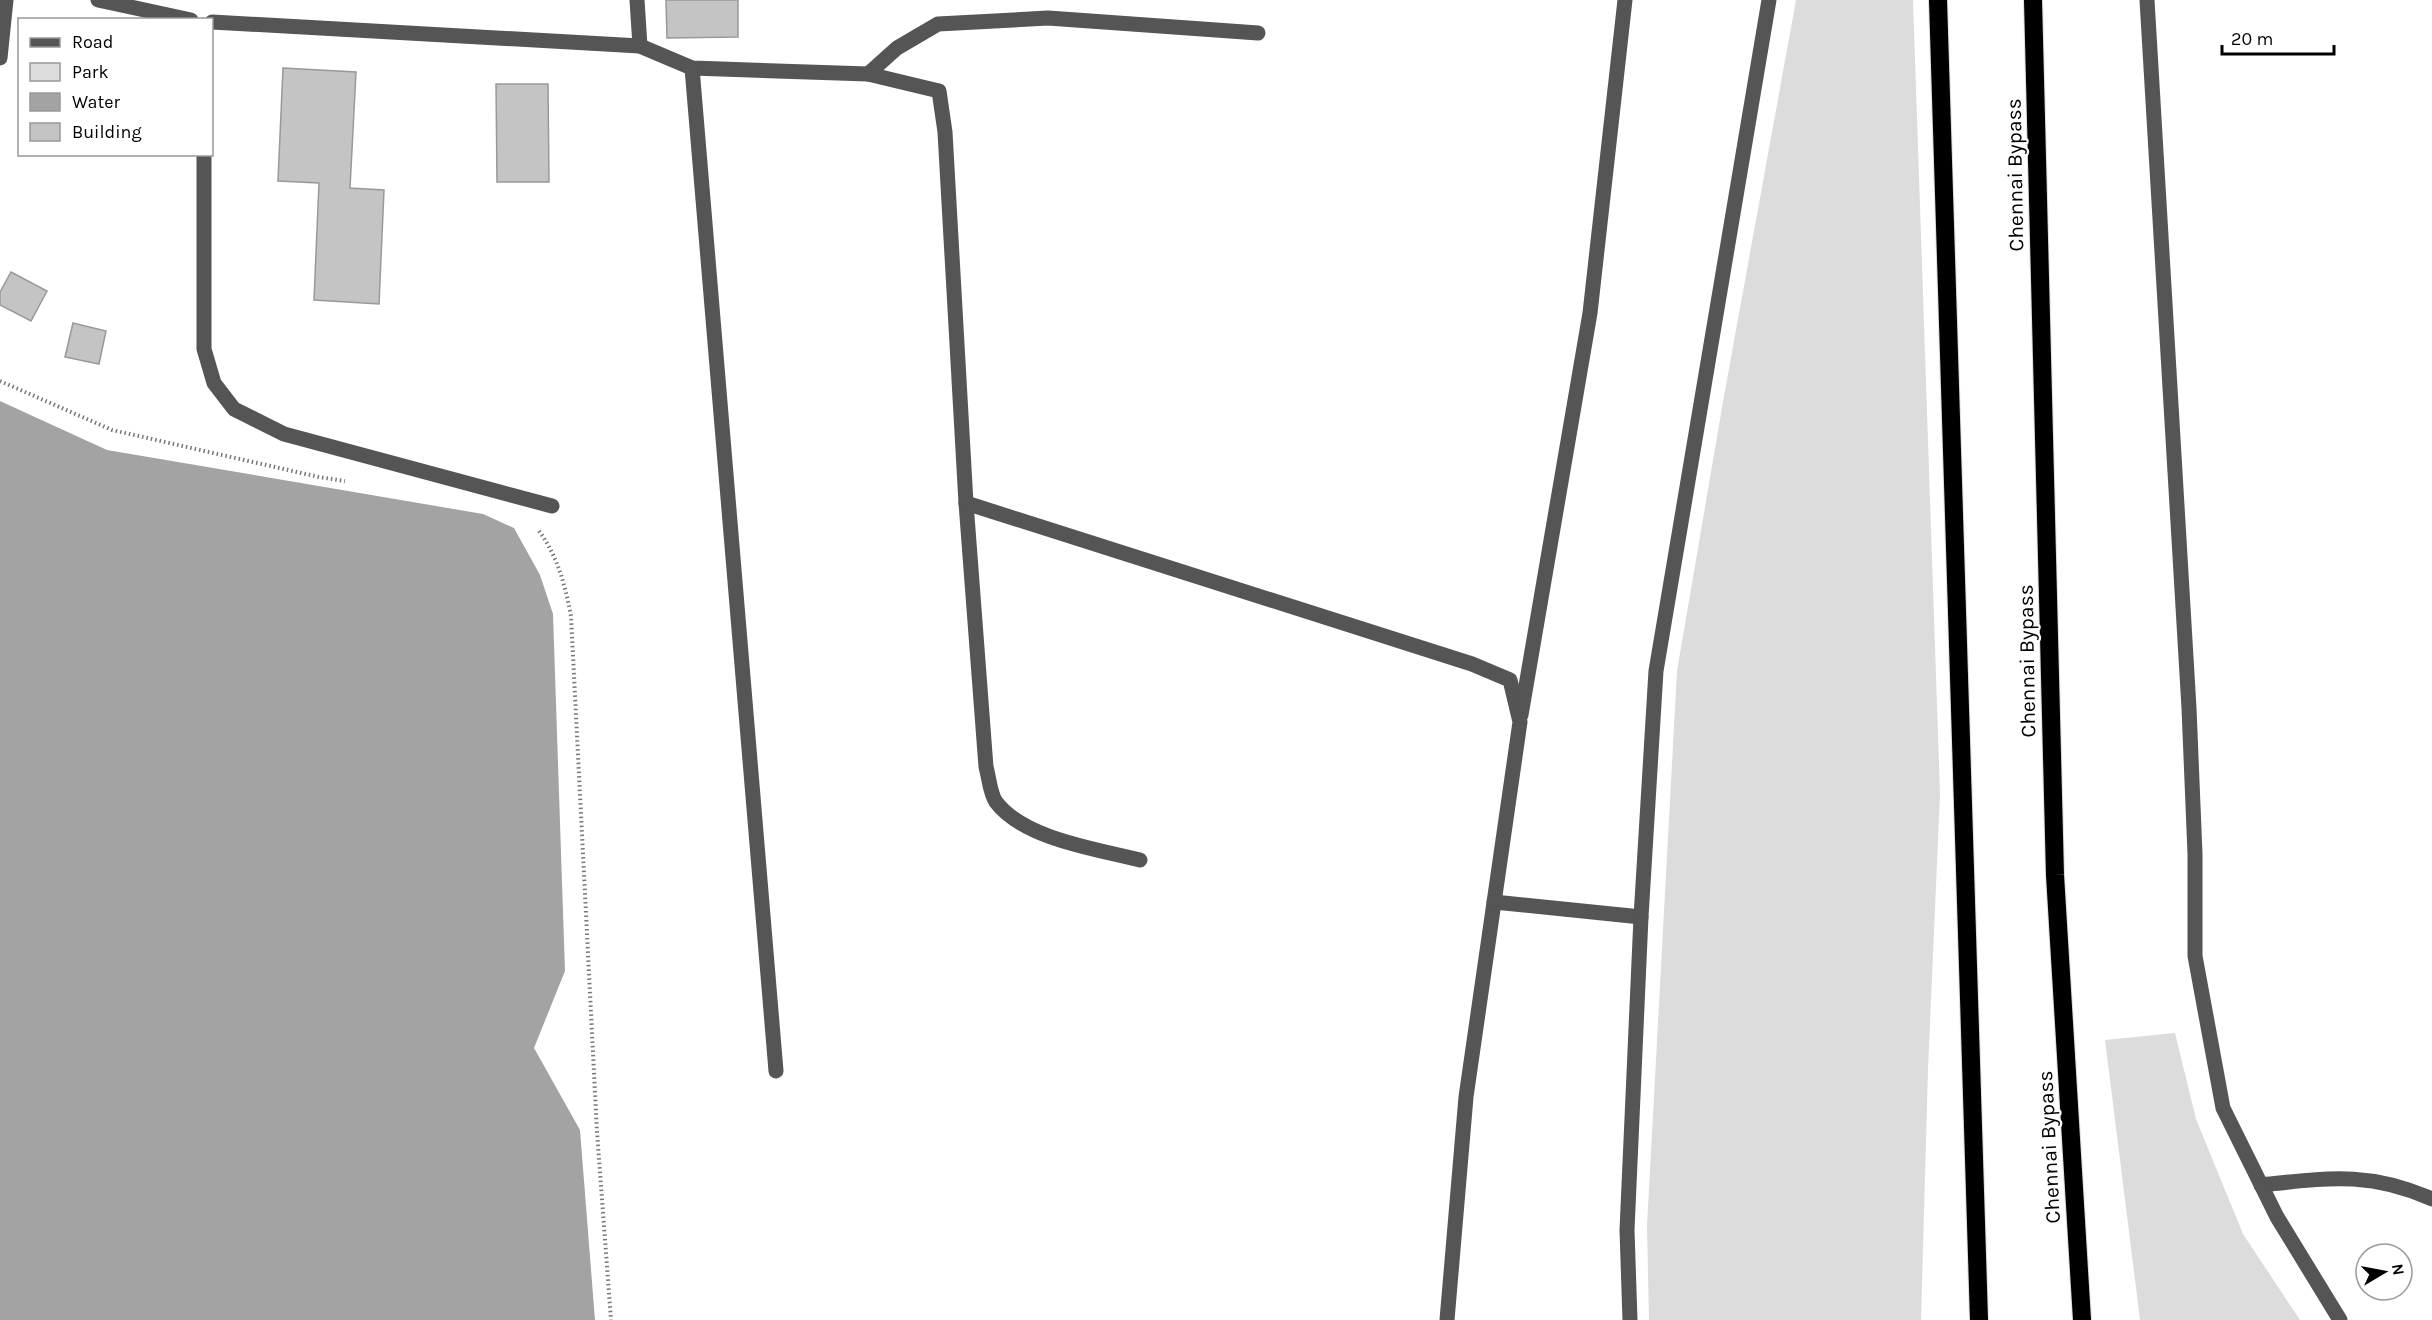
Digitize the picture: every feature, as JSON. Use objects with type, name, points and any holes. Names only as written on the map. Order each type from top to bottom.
[{"type":"highway","points":[[1938,0],[1979,1320]]},
{"type":"highway","name":"Chennai Bypass","points":[[2033,0],[2055,875],[2082,1320]]},
{"type":"street","points":[[0,58],[6,0]]},
{"type":"street","points":[[98,0],[182,18]]},
{"type":"street","points":[[637,0],[640,46]]},
{"type":"street","points":[[1447,1320],[1466,1097],[1520,722],[1590,313],[1625,0]]},
{"type":"street","points":[[1630,1320],[1627,1230],[1641,917],[1656,671],[1769,0]]},
{"type":"street","points":[[2147,0],[2190,719],[2195,854],[2195,956],[2223,1108],[2277,1218],[2340,1320]]},
{"type":"street","points":[[868,74],[897,48],[938,24],[1048,18],[1258,33]]},
{"type":"street","points":[[213,22],[640,46],[692,68],[868,74],[939,91],[945,132],[966,503],[986,767],[995,801],[1011,817],[1036,833],[1140,860]]},
{"type":"street","points":[[692,68],[776,1071]]},
{"type":"street","points":[[204,156],[204,349],[214,382],[234,410],[284,434],[552,506]]},
{"type":"street","points":[[966,503],[1472,664],[1510,680],[1520,722]]},
{"type":"street","points":[[1494,902],[1641,917]]},
{"type":"street","points":[[2261,1185],[2336,1177],[2369,1180],[2412,1191],[2432,1200]]},
{"type":"path","points":[[0,381],[112,430],[319,477],[352,482]]},
{"type":"path","points":[[538,530],[550,545],[564,579],[571,616],[596,1120],[611,1320]]},
{"type":"green space","points":[[1796,0],[1913,0],[1940,794],[1928,1069],[1921,1320],[1649,1320],[1647,1226],[1677,671]]},
{"type":"green space","points":[[2175,1033],[2196,1119],[2243,1234],[2300,1320],[2140,1320],[2105,1040]]},
{"type":"water","points":[[0,401],[107,450],[483,514],[514,528],[540,575],[553,614],[565,971],[534,1048],[580,1130],[595,1320],[0,1320]]},
{"type":"building","points":[[666,0],[738,0],[738,37],[667,38]]},
{"type":"building","points":[[283,68],[356,72],[350,188],[384,190],[379,304],[314,300],[319,183],[278,181]]},
{"type":"building","points":[[496,84],[548,84],[549,182],[497,182]]},
{"type":"building","points":[[11,272],[47,291],[31,321],[0,305],[0,292]]},
{"type":"building","points":[[73,323],[106,331],[99,364],[65,357]]}]
